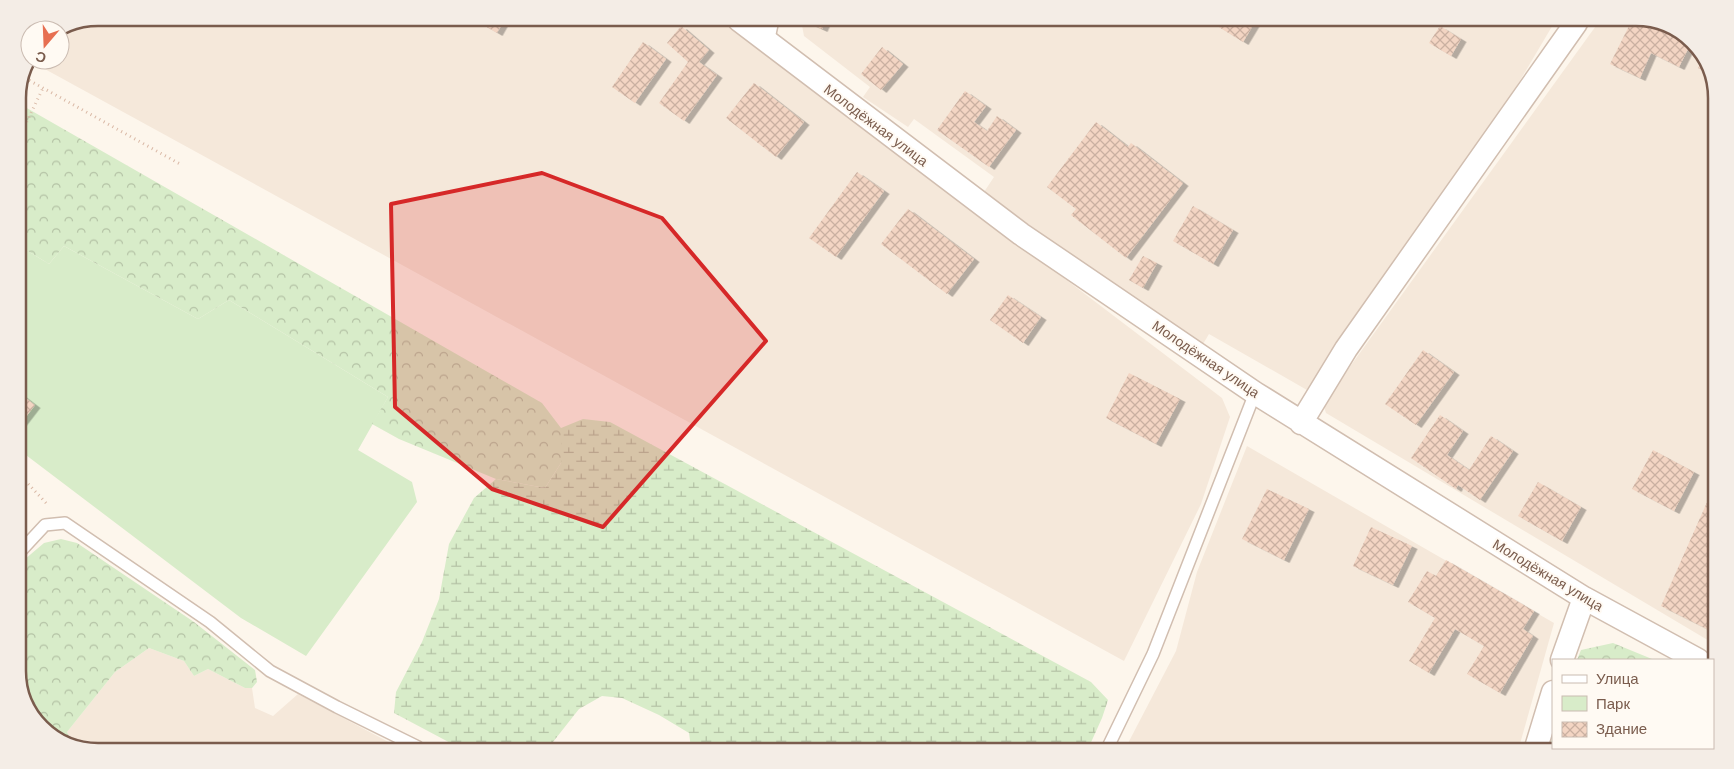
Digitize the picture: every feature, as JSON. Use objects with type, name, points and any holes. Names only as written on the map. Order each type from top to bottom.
[{"type":"street","name":"Молодёжная улица","points":[[747,26],[1021,234],[1255,393],[1584,598],[1696,659]]},
{"type":"street","points":[[1301,423],[1346,349],[1574,26]]},
{"type":"street","points":[[1562,659],[1584,598]]},
{"type":"street","points":[[1537,743],[1552,695]]},
{"type":"lane","points":[[768,43],[772,26]]},
{"type":"lane","points":[[1110,743],[1153,654],[1255,393]]},
{"type":"lane","points":[[26,545],[45,525],[66,523],[210,622],[270,671],[410,743]]},
{"type":"path","points":[[29,80],[180,164]]},
{"type":"path","points":[[26,123],[43,88]]},
{"type":"path","points":[[26,481],[66,523]]},
{"type":"highlighted area","points":[[542,173],[662,218],[766,341],[603,527],[492,489],[395,407],[391,204]]},
{"type":"shaded area","points":[[98,26],[732,26],[1222,398],[1230,417],[1201,504],[1124,661],[47,70],[70,70],[70,32]]},
{"type":"shaded area","points":[[802,26],[1552,26],[1499,116],[1307,390],[1209,334],[1200,349],[984,192],[994,177],[914,119],[908,127],[863,97],[870,87],[804,36]]},
{"type":"shaded area","points":[[1596,26],[1650,28],[1672,36],[1687,47],[1702,70],[1708,93],[1708,640],[1326,413],[1323,404]]},
{"type":"shaded area","points":[[1247,446],[1554,623],[1520,743],[1128,743],[1176,651],[1197,572]]},
{"type":"shaded area","points":[[149,648],[184,661],[194,676],[208,669],[245,688],[252,688],[255,708],[273,716],[298,694],[390,743],[98,743],[69,737],[67,732],[115,672]]},
{"type":"green space","points":[[26,108],[542,403],[561,428],[561,463],[545,488],[496,479],[399,439],[372,424],[388,397],[229,300],[198,319],[64,246],[49,264],[26,250]]},
{"type":"green space","points":[[64,246],[198,319],[229,300],[388,397],[358,450],[412,482],[417,502],[306,656],[241,618],[26,455],[26,250],[49,264]]},
{"type":"green space","points":[[583,419],[610,422],[1091,682],[1108,700],[1091,743],[690,743],[689,733],[659,715],[622,698],[602,696],[579,709],[552,743],[450,743],[394,713],[396,692],[422,642],[439,599],[449,544],[474,498],[496,479],[545,488],[561,463],[561,428]]},
{"type":"green space","points":[[61,539],[77,543],[194,622],[255,670],[257,682],[252,688],[245,688],[208,669],[194,676],[184,661],[149,648],[115,672],[67,732],[69,737],[54,728],[36,707],[26,676],[26,558],[44,543]]},
{"type":"green space","points":[[1613,643],[1652,659],[1577,659],[1581,650]]},
{"type":"building","points":[[485,26],[501,26],[497,33]]},
{"type":"building","points":[[681,26],[709,50],[699,62],[717,75],[684,121],[659,103],[688,62],[667,43]]},
{"type":"building","points":[[1217,26],[1253,26],[1243,42]]},
{"type":"building","points":[[1440,26],[1461,39],[1451,56],[1429,43]]},
{"type":"building","points":[[1629,26],[1650,28],[1664,32],[1680,41],[1688,48],[1679,67],[1651,53],[1640,78],[1610,64]]},
{"type":"building","points":[[643,42],[666,59],[635,103],[612,87]]},
{"type":"building","points":[[882,47],[903,64],[881,90],[861,74]]},
{"type":"building","points":[[754,83],[804,122],[776,157],[726,118]]},
{"type":"building","points":[[965,91],[986,106],[974,122],[987,131],[997,116],[1016,130],[989,167],[937,130]]},
{"type":"building","points":[[1096,122],[1128,147],[1131,143],[1183,183],[1126,258],[1071,215],[1076,209],[1047,187]]},
{"type":"building","points":[[857,172],[884,191],[836,257],[809,238]]},
{"type":"building","points":[[1193,206],[1233,230],[1213,264],[1173,241]]},
{"type":"building","points":[[908,209],[974,259],[947,294],[881,244]]},
{"type":"building","points":[[1143,256],[1157,263],[1143,288],[1129,280]]},
{"type":"building","points":[[1008,295],[1041,317],[1023,343],[990,320]]},
{"type":"building","points":[[1423,350],[1454,372],[1416,425],[1385,404]]},
{"type":"building","points":[[1129,373],[1180,399],[1156,444],[1106,418]]},
{"type":"building","points":[[26,398],[35,405],[26,417]]},
{"type":"building","points":[[1440,415],[1463,431],[1447,455],[1469,470],[1491,436],[1513,451],[1480,500],[1458,485],[1456,489],[1411,458]]},
{"type":"building","points":[[1653,450],[1694,472],[1674,511],[1632,489]]},
{"type":"building","points":[[1538,482],[1581,507],[1562,541],[1518,516]]},
{"type":"building","points":[[1267,489],[1309,509],[1284,560],[1242,539]]},
{"type":"building","points":[[1708,500],[1708,630],[1661,606]]},
{"type":"building","points":[[1371,527],[1412,546],[1393,585],[1353,566]]},
{"type":"building","points":[[1446,560],[1534,611],[1523,629],[1533,636],[1500,693],[1467,674],[1484,646],[1455,629],[1429,673],[1409,661],[1435,618],[1408,602],[1427,571],[1436,576]]}]
